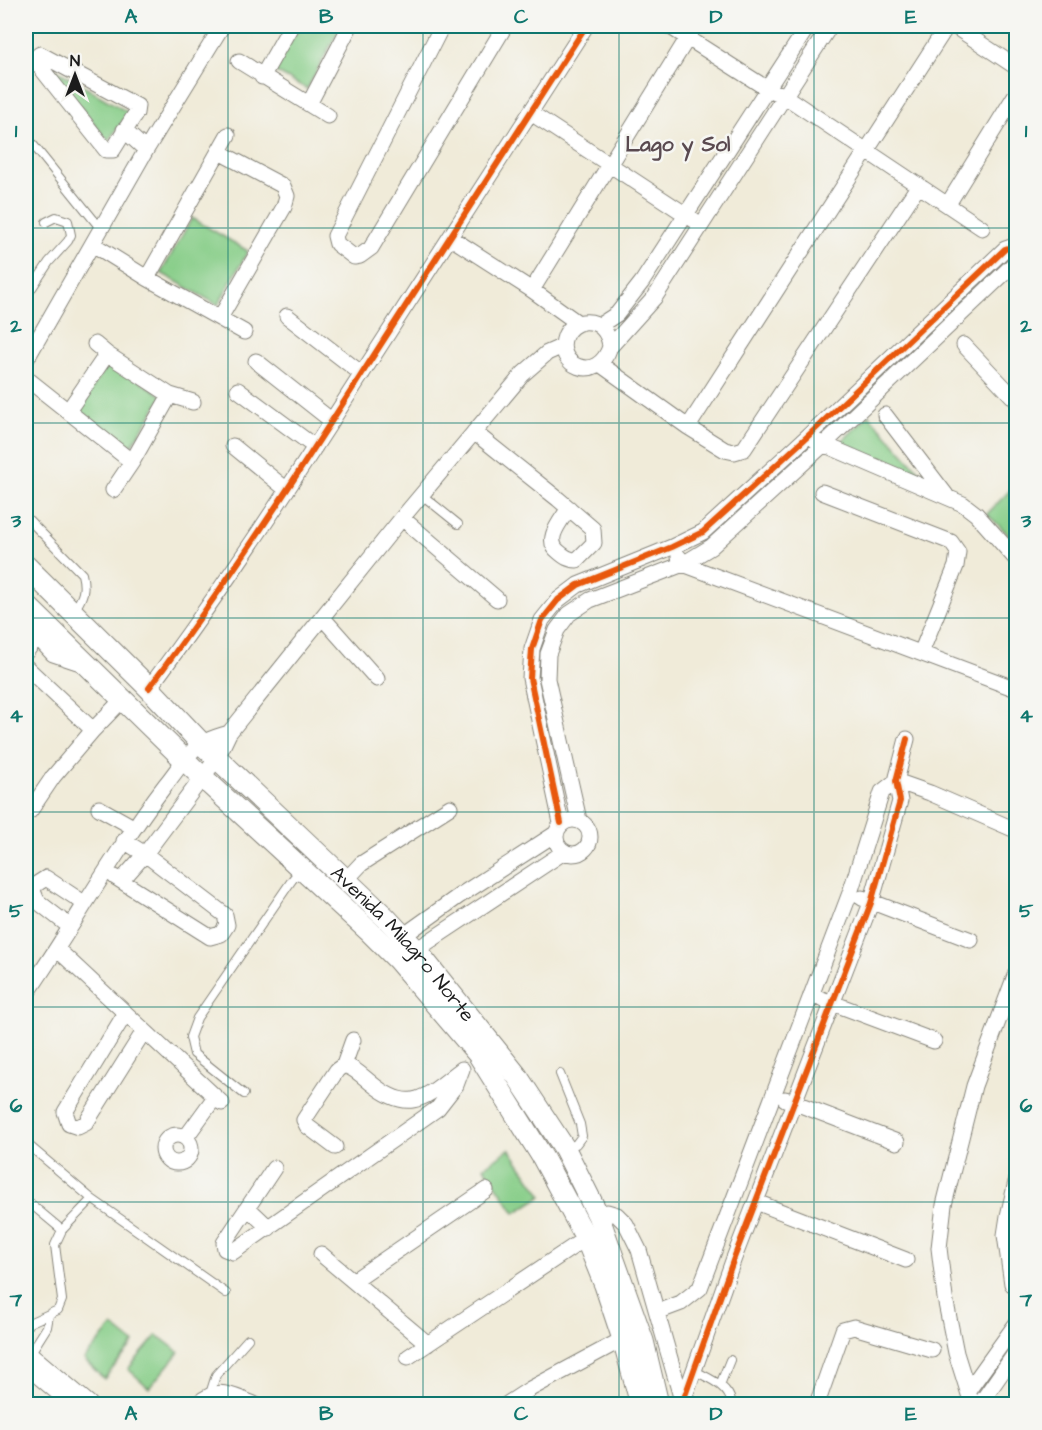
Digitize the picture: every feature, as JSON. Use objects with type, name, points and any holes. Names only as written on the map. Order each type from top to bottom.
[{"type":"main road","name":"Avenida Milagro Norte","points":[[26,566],[201,743],[410,943],[517,1076],[565,1149],[598,1215],[643,1341],[642,1403]]},
{"type":"main road","name":"Avenida Milagro Norte","points":[[26,605],[202,777],[386,948],[478,1054],[543,1158],[585,1238],[606,1285],[642,1403]]},
{"type":"street","points":[[26,360],[94,245],[146,150],[222,26]]},
{"type":"street","points":[[262,77],[291,26]]},
{"type":"street","points":[[309,104],[350,26]]},
{"type":"street","points":[[442,26],[335,236],[337,244],[354,257],[372,248],[505,26]]},
{"type":"street","points":[[149,688],[202,617],[287,490],[586,26]]},
{"type":"street","points":[[669,26],[691,32],[766,88],[783,95],[982,228]]},
{"type":"street","points":[[600,325],[617,314],[642,282],[808,26]]},
{"type":"street","points":[[610,347],[608,334],[600,325],[593,322],[578,323],[567,332],[563,346],[567,358],[577,366],[590,368],[600,364],[607,356],[610,347],[655,297],[783,95],[830,26]]},
{"type":"street","points":[[688,427],[947,26]]},
{"type":"street","points":[[954,26],[1017,67]]},
{"type":"street","points":[[531,290],[691,32]]},
{"type":"street","points":[[37,55],[43,55],[135,104],[136,112],[124,130],[113,150],[106,150],[37,63],[35,60],[37,55]]},
{"type":"street","points":[[239,61],[328,116]]},
{"type":"street","points":[[948,204],[1017,94]]},
{"type":"street","points":[[531,112],[701,225]]},
{"type":"street","points":[[124,130],[146,150]]},
{"type":"street","points":[[147,278],[228,135]]},
{"type":"street","points":[[219,152],[283,186],[287,196],[284,207],[220,318]]},
{"type":"street","points":[[600,364],[688,427],[729,452],[744,449],[919,185]]},
{"type":"street","points":[[451,238],[578,323]]},
{"type":"street","points":[[94,245],[147,278],[244,332]]},
{"type":"street","points":[[410,943],[459,896],[558,829],[568,820],[579,820],[587,826],[590,832],[588,845],[577,853],[570,854],[564,852],[556,841],[558,829],[530,678],[531,649],[542,620],[558,600],[578,585],[703,532],[1005,249],[1011,247],[1017,249]]},
{"type":"street","points":[[579,820],[547,678],[548,654],[556,630],[569,614],[590,600],[682,564],[711,547],[1017,262]]},
{"type":"street","points":[[287,316],[362,374]]},
{"type":"street","points":[[964,345],[1017,400]]},
{"type":"street","points":[[122,880],[145,854],[217,758],[229,733],[402,518],[536,361],[563,346]]},
{"type":"street","points":[[68,411],[101,349],[170,395],[193,402]]},
{"type":"street","points":[[256,361],[332,421]]},
{"type":"street","points":[[26,378],[132,462]]},
{"type":"street","points":[[238,390],[315,447]]},
{"type":"street","points":[[113,490],[132,462],[170,395]]},
{"type":"street","points":[[885,415],[946,495]]},
{"type":"street","points":[[474,432],[569,508]]},
{"type":"street","points":[[808,436],[823,445],[963,504],[976,514],[1017,559]]},
{"type":"street","points":[[233,446],[287,490]]},
{"type":"street","points":[[822,492],[955,545],[958,552],[956,566],[921,653]]},
{"type":"street","points":[[402,518],[498,599]]},
{"type":"street","points":[[672,547],[682,564],[1017,689]]},
{"type":"street","points":[[322,617],[377,679]]},
{"type":"street","points":[[26,625],[53,654],[89,666]]},
{"type":"street","points":[[26,652],[37,637]]},
{"type":"street","points":[[26,667],[93,730]]},
{"type":"street","points":[[30,811],[52,777],[123,699]]},
{"type":"street","points":[[26,995],[133,827],[201,743],[229,733]]},
{"type":"street","points":[[683,1404],[734,1258],[871,903],[900,801],[896,782],[907,739]]},
{"type":"street","points":[[896,782],[930,793],[1013,829]]},
{"type":"street","points":[[657,1312],[681,1303],[700,1288],[850,893],[882,792],[896,782]]},
{"type":"street","points":[[346,880],[361,864],[450,807]]},
{"type":"street","points":[[99,808],[133,827]]},
{"type":"street","points":[[104,872],[122,880],[210,937],[221,934],[227,925],[225,915],[145,854],[124,841]]},
{"type":"street","points":[[410,943],[564,852]]},
{"type":"street","points":[[69,926],[37,901],[33,891],[35,885],[46,878],[84,903]]},
{"type":"street","points":[[850,893],[971,940]]},
{"type":"street","points":[[57,949],[218,1100],[186,1137]]},
{"type":"street","points":[[970,1398],[956,1353],[945,1298],[939,1248],[944,1205],[974,1086],[1017,973]]},
{"type":"street","points":[[811,995],[934,1041]]},
{"type":"street","points":[[125,1014],[65,1112],[65,1118],[69,1124],[78,1127],[86,1123],[144,1031]]},
{"type":"street","points":[[335,1147],[307,1125],[304,1120],[337,1070],[344,1065],[353,1040]]},
{"type":"street","points":[[344,1065],[351,1067],[376,1088],[390,1096],[403,1101],[416,1101],[462,1069],[478,1054]]},
{"type":"street","points":[[274,1168],[224,1243],[225,1249],[233,1252],[438,1108],[456,1085],[462,1069]]},
{"type":"street","points":[[774,1094],[897,1142]]},
{"type":"street","points":[[1012,1284],[1006,1255],[1005,1235],[1017,1182]]},
{"type":"street","points":[[353,1281],[486,1190]]},
{"type":"street","points":[[756,1202],[906,1260]]},
{"type":"street","points":[[248,1208],[269,1228]]},
{"type":"street","points":[[598,1215],[607,1212],[617,1215],[626,1224],[639,1250],[683,1404]]},
{"type":"street","points":[[408,1358],[585,1238]]},
{"type":"street","points":[[715,1250],[734,1258]]},
{"type":"street","points":[[321,1254],[428,1344]]},
{"type":"street","points":[[970,1398],[980,1375],[1017,1324]]},
{"type":"street","points":[[818,1404],[843,1330],[854,1327],[932,1350]]},
{"type":"street","points":[[507,1404],[530,1389],[623,1339]]},
{"type":"street","points":[[980,1404],[1017,1352]]},
{"type":"street","points":[[27,1357],[80,1403]]},
{"type":"street","points":[[980,1375],[991,1388]]},
{"type":"street","points":[[197,1404],[210,1394],[222,1392],[254,1404]]},
{"type":"lane","points":[[26,136],[102,230]]},
{"type":"lane","points":[[26,297],[49,262],[68,242],[71,235],[68,221],[56,217],[46,222]]},
{"type":"lane","points":[[422,495],[458,524]]},
{"type":"lane","points":[[26,517],[82,574],[85,586],[84,596],[73,612]]},
{"type":"lane","points":[[244,1094],[194,1054],[190,1037],[196,1018],[302,868]]},
{"type":"lane","points":[[561,1074],[580,1124],[582,1136],[576,1144],[565,1149]]},
{"type":"lane","points":[[26,1143],[92,1199],[226,1293]]},
{"type":"lane","points":[[26,1328],[29,1323],[58,1310],[62,1300],[55,1245],[62,1230],[92,1199]]},
{"type":"lane","points":[[26,1200],[62,1230]]},
{"type":"lane","points":[[27,1357],[47,1327],[49,1315]]},
{"type":"lane","points":[[210,1394],[216,1375],[248,1339]]},
{"type":"lane","points":[[720,1385],[730,1360]]},
{"type":"lane","points":[[695,1371],[720,1385],[731,1398],[732,1404]]},
{"type":"green space","points":[[299,26],[341,26],[307,89],[272,70]]},
{"type":"green space","points":[[44,63],[129,113],[108,141]]},
{"type":"green space","points":[[192,218],[248,251],[218,305],[161,273]]},
{"type":"green space","points":[[109,361],[163,396],[127,453],[79,410]]},
{"type":"green space","points":[[869,415],[927,480],[837,446]]},
{"type":"green space","points":[[1016,484],[1016,537],[1014,540],[987,514]]},
{"type":"green space","points":[[509,1149],[542,1196],[515,1213],[484,1167]]},
{"type":"green space","points":[[113,1326],[134,1343],[104,1379],[84,1359]]},
{"type":"green space","points":[[157,1335],[179,1352],[149,1388],[128,1369]]},
{"type":"cycle path","points":[[149,688],[206,610],[287,490],[586,26]]},
{"type":"cycle path","points":[[561,823],[530,678],[532,649],[542,620],[558,600],[578,585],[703,532],[1005,249],[1011,247],[1016,249]]},
{"type":"cycle path","points":[[682,1404],[734,1258],[871,903],[900,801],[896,781],[907,739]]},
{"type":"district","name":"Lago y Sol","points":[[678,144]]}]
